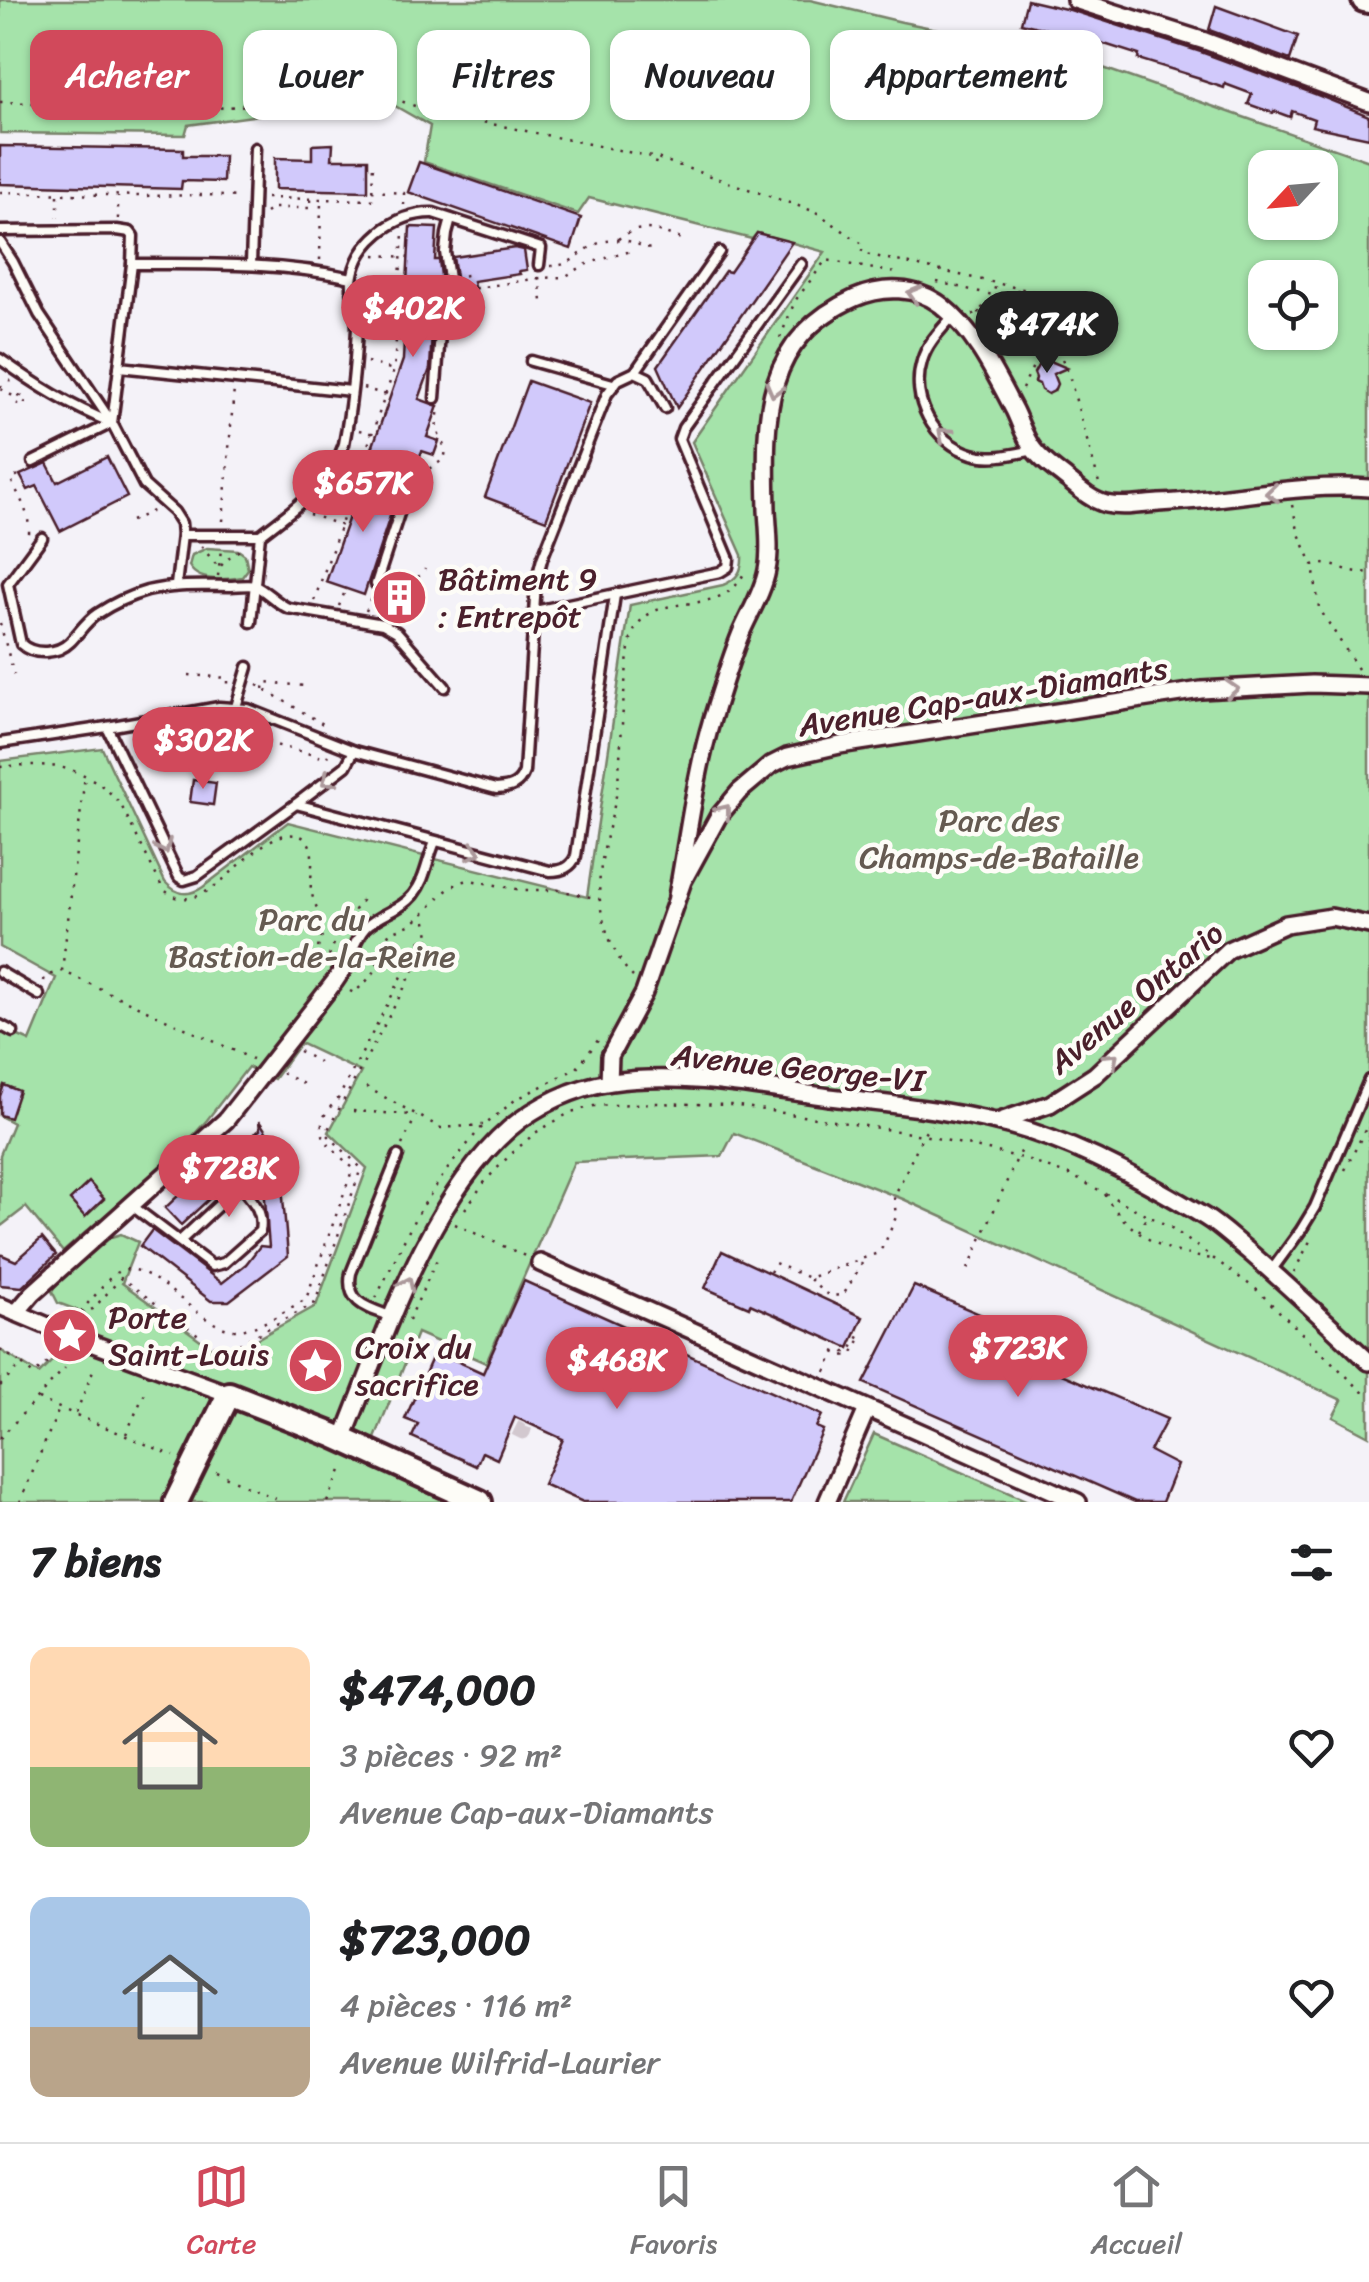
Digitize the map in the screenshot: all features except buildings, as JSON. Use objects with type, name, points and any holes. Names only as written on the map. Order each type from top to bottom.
[{"type":"main road","points":[[176,1502],[229,1394],[348,1441],[480,1502]]},
{"type":"street","points":[[1076,0],[1162,26],[1369,102]]},
{"type":"street","name":"Avenue Cap-aux-Diamants","points":[[677,896],[712,722],[739,638],[768,567],[766,446],[770,401],[779,372],[802,334],[828,312],[870,292],[894,289],[919,293],[938,303],[960,322],[986,358],[1034,450],[1076,487],[1106,504]]},
{"type":"street","points":[[1106,504],[1174,503],[1341,486],[1369,488]]},
{"type":"street","name":"Avenue Cap-aux-Diamants","points":[[608,1082],[610,1056],[644,993],[677,896],[702,843],[718,817],[770,765],[787,757],[840,745],[1201,690],[1312,684],[1369,686]]},
{"type":"street","name":"Avenue Ontario","points":[[997,1122],[1050,1104],[1095,1075],[1228,950],[1286,924],[1332,917],[1369,924]]},
{"type":"street","points":[[16,1313],[33,1293],[226,1120],[347,963]]},
{"type":"street","name":"Avenue George-VI","points":[[348,1441],[442,1213],[472,1170],[512,1127],[539,1108],[572,1092],[608,1082],[658,1078],[942,1112],[997,1122],[1084,1151],[1209,1219],[1272,1271],[1369,1362]]},
{"type":"street","points":[[540,1264],[1078,1502]]},
{"type":"street","points":[[0,1306],[229,1394]]},
{"type":"street","points":[[827,1502],[867,1408]]},
{"type":"lane","points":[[251,264],[255,148]]},
{"type":"lane","points":[[186,535],[260,535],[312,491],[340,459],[348,427],[357,327],[352,278],[364,251],[386,228],[404,217],[433,212],[540,248],[539,265]]},
{"type":"lane","points":[[435,398],[441,321],[451,292],[446,234],[451,219]]},
{"type":"lane","points":[[0,230],[117,230],[133,236],[112,423]]},
{"type":"lane","points":[[0,242],[40,314],[112,423],[144,485],[181,523],[186,535],[176,585]]},
{"type":"lane","points":[[0,743],[232,707],[248,709],[354,751],[496,789],[514,786],[524,772],[536,582],[542,559],[613,384],[635,372],[719,252]]},
{"type":"lane","points":[[132,264],[251,264],[352,278]]},
{"type":"lane","points":[[535,611],[720,572],[728,567],[679,439],[683,428],[801,264]]},
{"type":"lane","points":[[953,316],[922,358],[917,386],[925,416],[943,438],[971,454],[996,456],[1034,450]]},
{"type":"lane","points":[[0,359],[38,387],[112,423]]},
{"type":"lane","points":[[530,361],[613,384]]},
{"type":"lane","points":[[119,367],[351,388]]},
{"type":"lane","points":[[635,372],[648,378],[665,408]]},
{"type":"lane","points":[[33,462],[112,423]]},
{"type":"lane","points":[[340,459],[410,480],[376,584]]},
{"type":"lane","points":[[251,622],[260,535]]},
{"type":"lane","points":[[42,538],[8,584],[21,644],[28,651],[38,653],[69,644],[86,622],[142,592],[176,585],[256,586],[288,608],[383,624],[398,632],[445,687]]},
{"type":"lane","points":[[296,804],[550,871],[560,871],[572,864],[615,595]]},
{"type":"lane","points":[[232,707],[248,667]]},
{"type":"lane","points":[[107,727],[179,877],[184,880],[197,876],[296,804],[346,766],[354,751]]},
{"type":"lane","points":[[347,963],[364,929],[413,895],[424,878],[435,842]]},
{"type":"lane","points":[[0,972],[39,994]]},
{"type":"lane","points":[[0,1025],[13,1032]]},
{"type":"lane","points":[[1272,1271],[1315,1206],[1369,1080]]},
{"type":"lane","points":[[398,1156],[349,1283],[354,1297],[371,1309],[400,1320]]},
{"type":"lane","points":[[131,1206],[212,1266],[224,1264],[260,1232],[259,1207],[240,1186],[180,1242]]},
{"type":"path","points":[[0,102],[186,111],[375,92],[429,112],[657,159],[816,212],[864,245],[862,253],[1046,295],[1074,296],[1083,307],[1079,323],[1058,330],[1046,324],[1042,316],[1046,295]]},
{"type":"path","points":[[0,192],[372,200],[373,162]]},
{"type":"path","points":[[310,612],[394,370],[404,193],[372,190]]},
{"type":"path","points":[[58,194],[58,230]]},
{"type":"path","points":[[117,230],[118,196]]},
{"type":"path","points":[[252,222],[273,208],[311,208],[311,199]]},
{"type":"path","points":[[319,272],[321,199]]},
{"type":"path","points":[[616,241],[623,234],[648,228],[681,239]]},
{"type":"path","points":[[542,301],[539,265],[562,266],[593,246],[616,241],[630,242],[645,250],[653,248]]},
{"type":"path","points":[[364,251],[409,257]]},
{"type":"path","points":[[778,344],[795,301],[826,260],[906,276]]},
{"type":"path","points":[[465,274],[467,290]]},
{"type":"path","points":[[925,280],[1028,307],[1044,307]]},
{"type":"path","points":[[996,284],[990,302],[978,312],[994,315],[1000,321],[1003,332],[996,352],[1046,324]]},
{"type":"path","points":[[994,315],[1008,301],[1010,287]]},
{"type":"path","points":[[1018,289],[1016,298],[1044,307]]},
{"type":"path","points":[[1028,307],[1026,318],[1045,348],[1075,349],[1076,332]]},
{"type":"path","points":[[1000,321],[1042,316]]},
{"type":"path","points":[[357,327],[405,332]]},
{"type":"path","points":[[1024,384],[1052,329]]},
{"type":"path","points":[[1058,330],[1058,350],[1068,372],[1106,504]]},
{"type":"path","points":[[1003,332],[1034,332]]},
{"type":"path","points":[[354,358],[394,370]]},
{"type":"path","points":[[217,586],[235,378]]},
{"type":"path","points":[[0,388],[17,399]]},
{"type":"path","points":[[351,388],[388,395]]},
{"type":"path","points":[[410,480],[446,454],[436,430],[440,406],[435,398]]},
{"type":"path","points":[[348,427],[374,435]]},
{"type":"path","points":[[18,476],[10,480],[28,516],[29,535]]},
{"type":"path","points":[[1290,491],[1299,534],[1313,564],[1320,608],[1369,686]]},
{"type":"path","points":[[300,511],[342,527]]},
{"type":"path","points":[[131,521],[148,512]]},
{"type":"path","points":[[186,535],[219,568]]},
{"type":"path","points":[[219,568],[260,535]]},
{"type":"path","points":[[1313,564],[1321,562],[1358,574],[1369,572]]},
{"type":"path","points":[[390,578],[402,584],[423,574],[425,569]]},
{"type":"path","points":[[634,978],[623,966],[600,900],[634,632],[649,615],[722,596],[738,584],[744,573],[754,574]]},
{"type":"path","points":[[336,616],[346,588]]},
{"type":"path","points":[[366,610],[370,599]]},
{"type":"path","points":[[0,623],[14,675]]},
{"type":"path","points":[[189,675],[228,678],[232,707],[216,730],[206,780]]},
{"type":"path","points":[[264,690],[265,682],[305,686]]},
{"type":"path","points":[[0,767],[42,764],[85,774],[62,971]]},
{"type":"path","points":[[376,968],[378,949],[388,933],[409,926],[462,881],[522,890],[559,890],[600,900]]},
{"type":"path","points":[[329,956],[342,924],[365,894]]},
{"type":"path","points":[[424,914],[430,940],[326,1132],[361,1168],[316,1304],[223,1354],[120,1278],[93,1310],[79,1313],[114,1274],[127,1270],[146,1274],[217,1326],[234,1330],[253,1326],[306,1299],[353,1168],[323,1140],[322,1122],[338,1099],[422,938],[430,940]]},
{"type":"path","points":[[39,994],[46,976],[62,971],[307,1086]]},
{"type":"path","points":[[371,1309],[415,1218],[446,1171],[484,1126],[515,1100],[577,1068],[602,1034]]},
{"type":"path","points":[[284,1044],[319,1062]]},
{"type":"path","points":[[366,1087],[446,1130],[484,1126]]},
{"type":"path","points":[[464,1210],[510,1155],[535,1133],[571,1112],[594,1106],[712,1103],[923,1135],[1018,1157],[1072,1176],[1148,1214],[1258,1290],[1369,1398]]},
{"type":"path","points":[[353,1111],[416,1115]]},
{"type":"path","points":[[809,1278],[878,1253],[896,1217],[894,1197],[923,1135],[942,1112]]},
{"type":"path","points":[[398,1156],[416,1115]]},
{"type":"path","points":[[968,1269],[1029,1131]]},
{"type":"path","points":[[1102,1191],[1135,1231],[1158,1245],[1179,1254],[1214,1259]]},
{"type":"path","points":[[1135,1231],[1148,1214]]},
{"type":"path","points":[[449,1234],[455,1224],[540,1264]]},
{"type":"path","points":[[400,1320],[442,1250]]},
{"type":"path","points":[[770,1272],[775,1263],[809,1278],[828,1297],[833,1297],[844,1294],[866,1257]]},
{"type":"path","points":[[819,1387],[834,1352],[838,1343],[850,1352],[859,1336],[862,1338],[852,1354],[834,1352]]},
{"type":"path","points":[[0,1350],[34,1375],[61,1350]]},
{"type":"path","points":[[0,1386],[22,1364]]},
{"type":"path","points":[[0,1438],[65,1368]]},
{"type":"path","points":[[76,1414],[94,1368]]},
{"type":"path","points":[[126,1436],[148,1388]]},
{"type":"path","points":[[38,1399],[174,1456]]},
{"type":"path","points":[[20,1502],[59,1408]]},
{"type":"path","points":[[327,1502],[348,1441]]},
{"type":"path","points":[[216,1472],[284,1502]]},
{"type":"path","points":[[264,1502],[267,1494]]},
{"type":"green space","name":"Parc des Champs-de-Bataille","points":[[0,0],[810,0],[942,30],[830,30],[830,120],[1103,120],[1103,68],[1338,150],[1248,150],[1248,240],[1338,240],[1338,150],[1369,161],[1369,1436],[1333,1417],[1342,1400],[903,1199],[734,1133],[722,1156],[574,1162],[486,1363],[417,1333],[370,1451],[480,1502],[0,1502],[0,1350],[39,1374],[63,1350],[79,1313],[85,1313],[58,1303],[52,1291],[56,1284],[111,1237],[121,1234],[138,1242],[122,1283],[224,1357],[316,1306],[367,1168],[329,1132],[361,1072],[300,1043],[274,1079],[248,1067],[183,1147],[63,1252],[26,1207],[0,1227],[0,1155],[13,1123],[0,1116],[0,1028],[30,1041],[56,978],[0,947],[0,761],[102,748],[165,882],[183,893],[203,887],[288,822],[587,897],[630,605],[723,585],[738,573],[742,555],[692,442],[825,252],[757,233],[752,239],[589,198],[578,214],[424,162],[430,126],[420,120],[590,120],[590,30],[417,30],[417,119],[397,107],[397,30],[243,30],[243,117],[188,125],[185,135],[0,133]]},
{"type":"green space","points":[[207,548],[238,550],[245,555],[248,569],[242,577],[235,578],[199,575],[189,566],[192,555]]},
{"type":"green space","points":[[874,1434],[1030,1502],[843,1502]]},
{"type":"tunnel","points":[[515,1428],[523,1432],[526,1423]]},
{"type":"place","name":"Bâtiment 9 : Entrepôt","points":[[399,597]]},
{"type":"place","name":"Porte Saint-Louis","points":[[69,1335]]},
{"type":"place","name":"Croix du sacrifice","points":[[316,1365]]},
{"type":"park label","name":"Parc du Bastion-de-la-Reine","points":[[312,938]]}]
